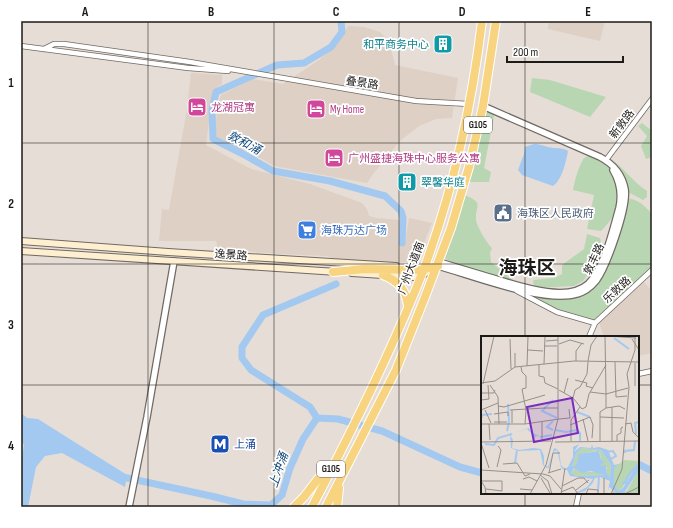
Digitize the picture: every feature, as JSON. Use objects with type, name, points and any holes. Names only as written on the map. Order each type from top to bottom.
[{"type":"highway","name":"广州大道南","points":[[312,507],[382,366],[425,270],[459,149],[469,104],[482,21]]},
{"type":"highway","name":"G105","points":[[326,507],[398,366],[451,228],[469,167],[483,106],[496,21]]},
{"type":"highway","points":[[438,223],[441,228],[445,230],[451,228]]},
{"type":"highway","points":[[333,272],[358,269],[383,272],[425,270],[437,263],[432,255],[432,245]]},
{"type":"highway","points":[[425,270],[431,281]]},
{"type":"highway","points":[[383,272],[402,286],[407,298],[408,306]]},
{"type":"highway","points":[[294,507],[312,488],[340,450]]},
{"type":"highway","points":[[337,507],[339,483]]},
{"type":"main road","name":"逸景路","points":[[21,241],[366,264],[425,270]]},
{"type":"main road","name":"逸景路","points":[[21,251],[350,273],[372,274],[383,272]]},
{"type":"street","name":"叠景路","points":[[44,49],[54,44],[64,44],[253,72],[416,101],[469,104]]},
{"type":"street","name":"叠景路","points":[[21,46],[188,68],[253,72]]},
{"type":"street","name":"新敦路","points":[[606,160],[652,100]]},
{"type":"street","name":"敦丰路","points":[[437,263],[538,294],[568,296],[576,295],[587,290],[597,279],[606,262],[625,202],[625,189],[621,177],[612,163],[483,106]]},
{"type":"street","name":"敦丰路","points":[[437,263],[545,291],[568,292],[585,286],[594,277],[601,264],[621,202],[618,180],[611,166],[606,160]]},
{"type":"street","points":[[167,260],[168,252]]},
{"type":"street","points":[[129,507],[147,417],[174,261]]},
{"type":"street","name":"乐敦路","points":[[595,323],[652,270]]},
{"type":"street","points":[[508,286],[558,312],[595,323],[590,336]]},
{"type":"street","points":[[639,374],[652,371]]},
{"type":"street","points":[[576,507],[579,494]]},
{"type":"shaded area","points":[[549,21],[605,21],[600,41],[548,29]]},
{"type":"shaded area","points":[[348,26],[364,27],[380,32],[389,41],[395,65],[458,78],[452,118],[436,119],[419,126],[400,141],[367,183],[274,166],[257,156],[215,138],[217,108],[221,95],[253,79],[283,84],[319,60],[341,38]]},
{"type":"shaded area","points":[[191,73],[222,75],[222,84],[213,90],[206,145],[251,169],[310,184],[362,203],[367,209],[369,216],[400,220],[398,242],[405,243],[409,218],[432,223],[418,258],[408,262],[397,263],[335,259],[327,256],[218,249],[216,241],[159,241],[162,209],[169,210],[187,109]]},
{"type":"shaded area","points":[[644,282],[652,291],[652,353],[639,356],[639,336],[604,336],[599,322]]},
{"type":"green space","points":[[532,78],[550,80],[606,97],[590,117],[530,92]]},
{"type":"green space","points":[[484,108],[494,114],[484,168],[491,172],[489,182],[472,182],[467,181]]},
{"type":"green space","points":[[642,123],[652,131],[652,158],[646,159],[641,146],[647,136],[638,126]]},
{"type":"green space","points":[[590,155],[603,161],[609,167],[616,188],[616,210],[610,221],[601,231],[587,229],[594,195],[573,190],[582,162],[584,158]]},
{"type":"green space","points":[[611,159],[647,191],[647,197],[643,200],[626,191],[610,161]]},
{"type":"green space","points":[[465,195],[475,200],[478,205],[476,220],[482,235],[492,248],[490,253],[491,262],[513,280],[487,275],[468,269],[445,258]]},
{"type":"green space","points":[[628,198],[642,204],[652,214],[652,268],[595,319],[576,317],[555,310],[517,290],[579,296],[590,290],[599,281],[610,259],[623,221]]},
{"type":"green space","points":[[587,234],[600,238],[602,247],[594,266],[583,281],[574,286],[534,288],[533,280],[554,278],[562,274],[562,265],[584,249]]},
{"type":"water","points":[[534,144],[568,151],[565,165],[559,180],[553,186],[522,175],[518,170],[525,147]]},
{"type":"water","points":[[21,413],[27,418],[38,419],[127,475],[125,487],[62,453],[45,456],[36,467],[28,507],[21,507],[21,464],[24,445],[21,440]]},
{"type":"waterway","name":"敦和涌","points":[[341,21],[342,32],[331,47],[304,63],[277,65],[216,92],[212,110],[213,139],[273,171],[330,181],[385,196],[401,211],[403,218],[402,243]]},
{"type":"waterway","name":"敦和涌","points":[[317,418],[310,407],[251,370],[242,358],[242,347],[263,315],[336,284]]},
{"type":"waterway","name":"上冲涌","points":[[118,476],[243,504],[271,505],[282,495],[290,468],[303,439],[317,418],[338,419],[382,431],[460,467],[481,473]]},
{"type":"waterway","name":"上冲涌","points":[[639,464],[652,471]]},
{"type":"place","name":"和平商务中心","points":[[443,44]]},
{"type":"place","name":"龙湖冠寓","points":[[197,107]]},
{"type":"place","name":"My Home","points":[[316,109]]},
{"type":"place","name":"广州盛捷海珠中心服务公寓","points":[[334,158]]},
{"type":"place","name":"翠馨华庭","points":[[407,182]]},
{"type":"place","name":"海珠区人民政府","points":[[503,213]]},
{"type":"place","name":"海珠万达广场","points":[[307,230]]},
{"type":"place","name":"上涌","points":[[220,444]]},
{"type":"district","name":"海珠区","points":[[527,268]]}]
